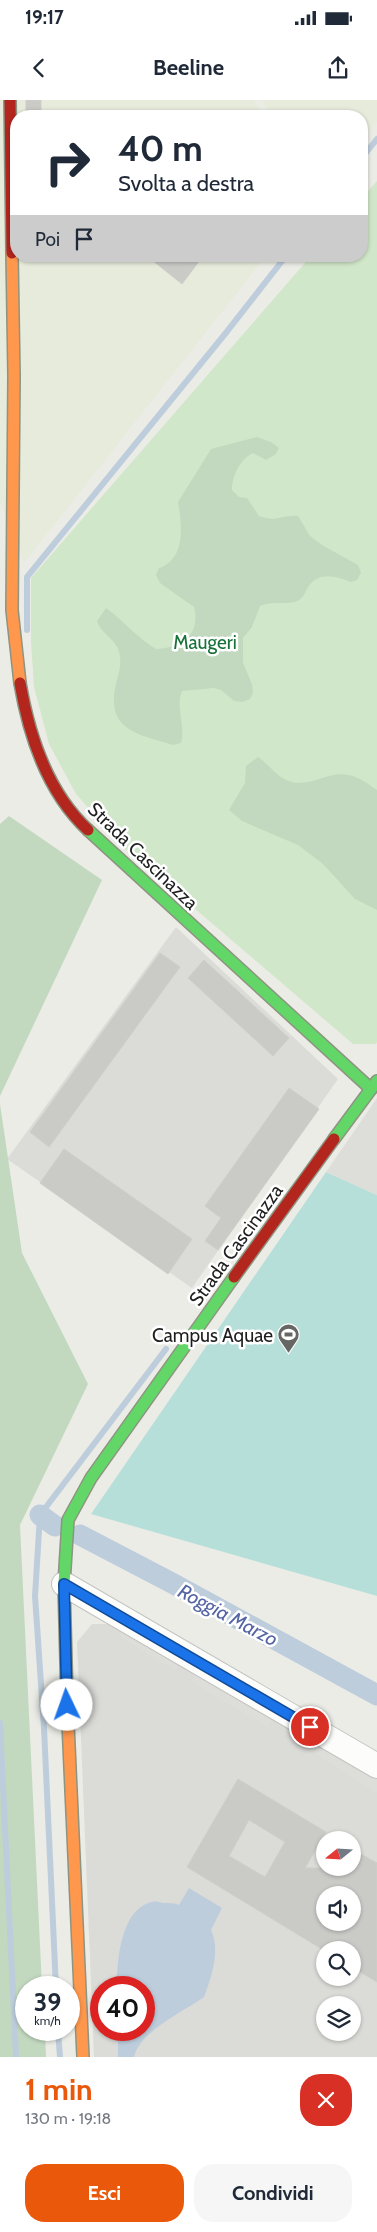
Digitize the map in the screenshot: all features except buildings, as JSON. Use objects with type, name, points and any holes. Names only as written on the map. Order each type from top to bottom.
[{"type":"street","name":"Strada Cascinazza","points":[[12,262],[14,376],[12,610],[18,668],[30,727],[46,771],[74,817],[182,918],[374,1085],[214,1304],[91,1478],[68,1520],[64,1584],[64,1645],[83,2057]]},
{"type":"street","points":[[64,1584],[377,1766]]},
{"type":"shaded area","points":[[0,100],[254,100],[260,110],[10,110],[10,262],[261,262],[24,563],[0,503]]},
{"type":"shaded area","points":[[262,100],[377,100],[377,121],[368,132],[368,110],[267,110]]},
{"type":"shaded area","points":[[176,927],[338,1079],[192,1288],[7,1159]]},
{"type":"shaded area","points":[[377,1098],[377,1195],[326,1172]]},
{"type":"shaded area","name":"Campus Aquae","points":[[326,1172],[377,1195],[377,1596],[91,1514]]},
{"type":"shaded area","points":[[92,1624],[118,1624],[377,1776],[377,2057],[94,2057],[93,2041],[155,2041],[155,1976],[91,1976],[77,1642]]},
{"type":"shaded area","points":[[126,1625],[182,1660],[175,1671],[119,1636]]},
{"type":"shaded area","points":[[198,1670],[275,1715],[268,1727],[191,1682]]},
{"type":"shaded area","points":[[319,1738],[377,1775],[377,1793],[310,1751]]},
{"type":"shaded area","points":[[189,1888],[222,1908],[211,1930],[215,1946],[214,1964],[204,1997],[155,2029],[155,1976],[118,1976],[122,1938],[133,1915],[141,1907],[152,1902],[179,1905]]},
{"type":"shaded area","points":[[118,2041],[143,2041],[134,2057],[118,2057]]},
{"type":"green space","name":"Maugeri","points":[[377,181],[377,1042],[376,1044],[353,1044],[125,849],[76,794],[49,744],[34,687],[31,642],[31,578],[306,262],[368,262],[368,191]]},
{"type":"green space","points":[[257,437],[271,442],[279,448],[276,454],[266,460],[253,453],[244,459],[235,474],[232,490],[239,497],[247,498],[259,516],[275,519],[298,516],[310,536],[358,565],[361,573],[357,580],[351,582],[340,578],[322,577],[312,582],[303,596],[295,602],[270,603],[260,606],[252,627],[243,638],[243,663],[252,684],[253,693],[250,699],[242,702],[234,701],[221,690],[214,688],[182,691],[180,697],[181,743],[173,745],[139,734],[122,723],[116,714],[114,703],[120,657],[118,648],[102,630],[97,621],[106,608],[156,649],[173,646],[187,638],[195,625],[194,607],[160,583],[156,575],[159,568],[168,564],[178,549],[181,521],[178,502],[211,449]]},
{"type":"green space","points":[[258,757],[278,775],[292,782],[313,781],[341,774],[355,777],[377,790],[377,910],[355,899],[323,864],[298,845],[242,821],[229,810],[245,783],[246,766]]},
{"type":"green space","points":[[9,816],[102,880],[0,1096],[0,824]]},
{"type":"green space","points":[[0,1104],[22,1253],[88,1384],[20,1525],[41,1976],[15,1976],[15,2041],[45,2041],[46,2057],[0,2057]]},
{"type":"waterway","points":[[368,150],[377,139]]},
{"type":"waterway","points":[[27,630],[27,577],[281,262]]},
{"type":"waterway","points":[[55,1976],[44,1728],[35,1596],[40,1515],[166,1349]]},
{"type":"waterway","name":"Roggia Marzo","points":[[40,1515],[55,1526]]},
{"type":"waterway","name":"Roggia Marzo","points":[[80,1535],[377,1695]]},
{"type":"waterway","points":[[0,1723],[16,2057]]},
{"type":"waterway","points":[[59,2041],[60,2057]]},
{"type":"traffic: fast","points":[[88,830],[371,1089]]},
{"type":"traffic: fast","points":[[334,1139],[377,1081]]},
{"type":"traffic: fast","points":[[67,1701],[64,1584],[68,1520],[91,1478],[234,1277]]},
{"type":"traffic: slow","points":[[12,262],[14,376],[12,610],[20,683]]},
{"type":"traffic: slow","points":[[67,1701],[83,2057]]},
{"type":"traffic: jam","points":[[10,100],[10,110]]},
{"type":"traffic: jam","points":[[20,683],[29,723],[42,762],[62,799],[88,830]]},
{"type":"traffic: jam","points":[[234,1277],[334,1139]]},
{"type":"place","name":"Campus Aquae","points":[[289,1354]]},
{"type":"route","points":[[67,1705],[64,1645],[64,1584],[310,1727]]}]
